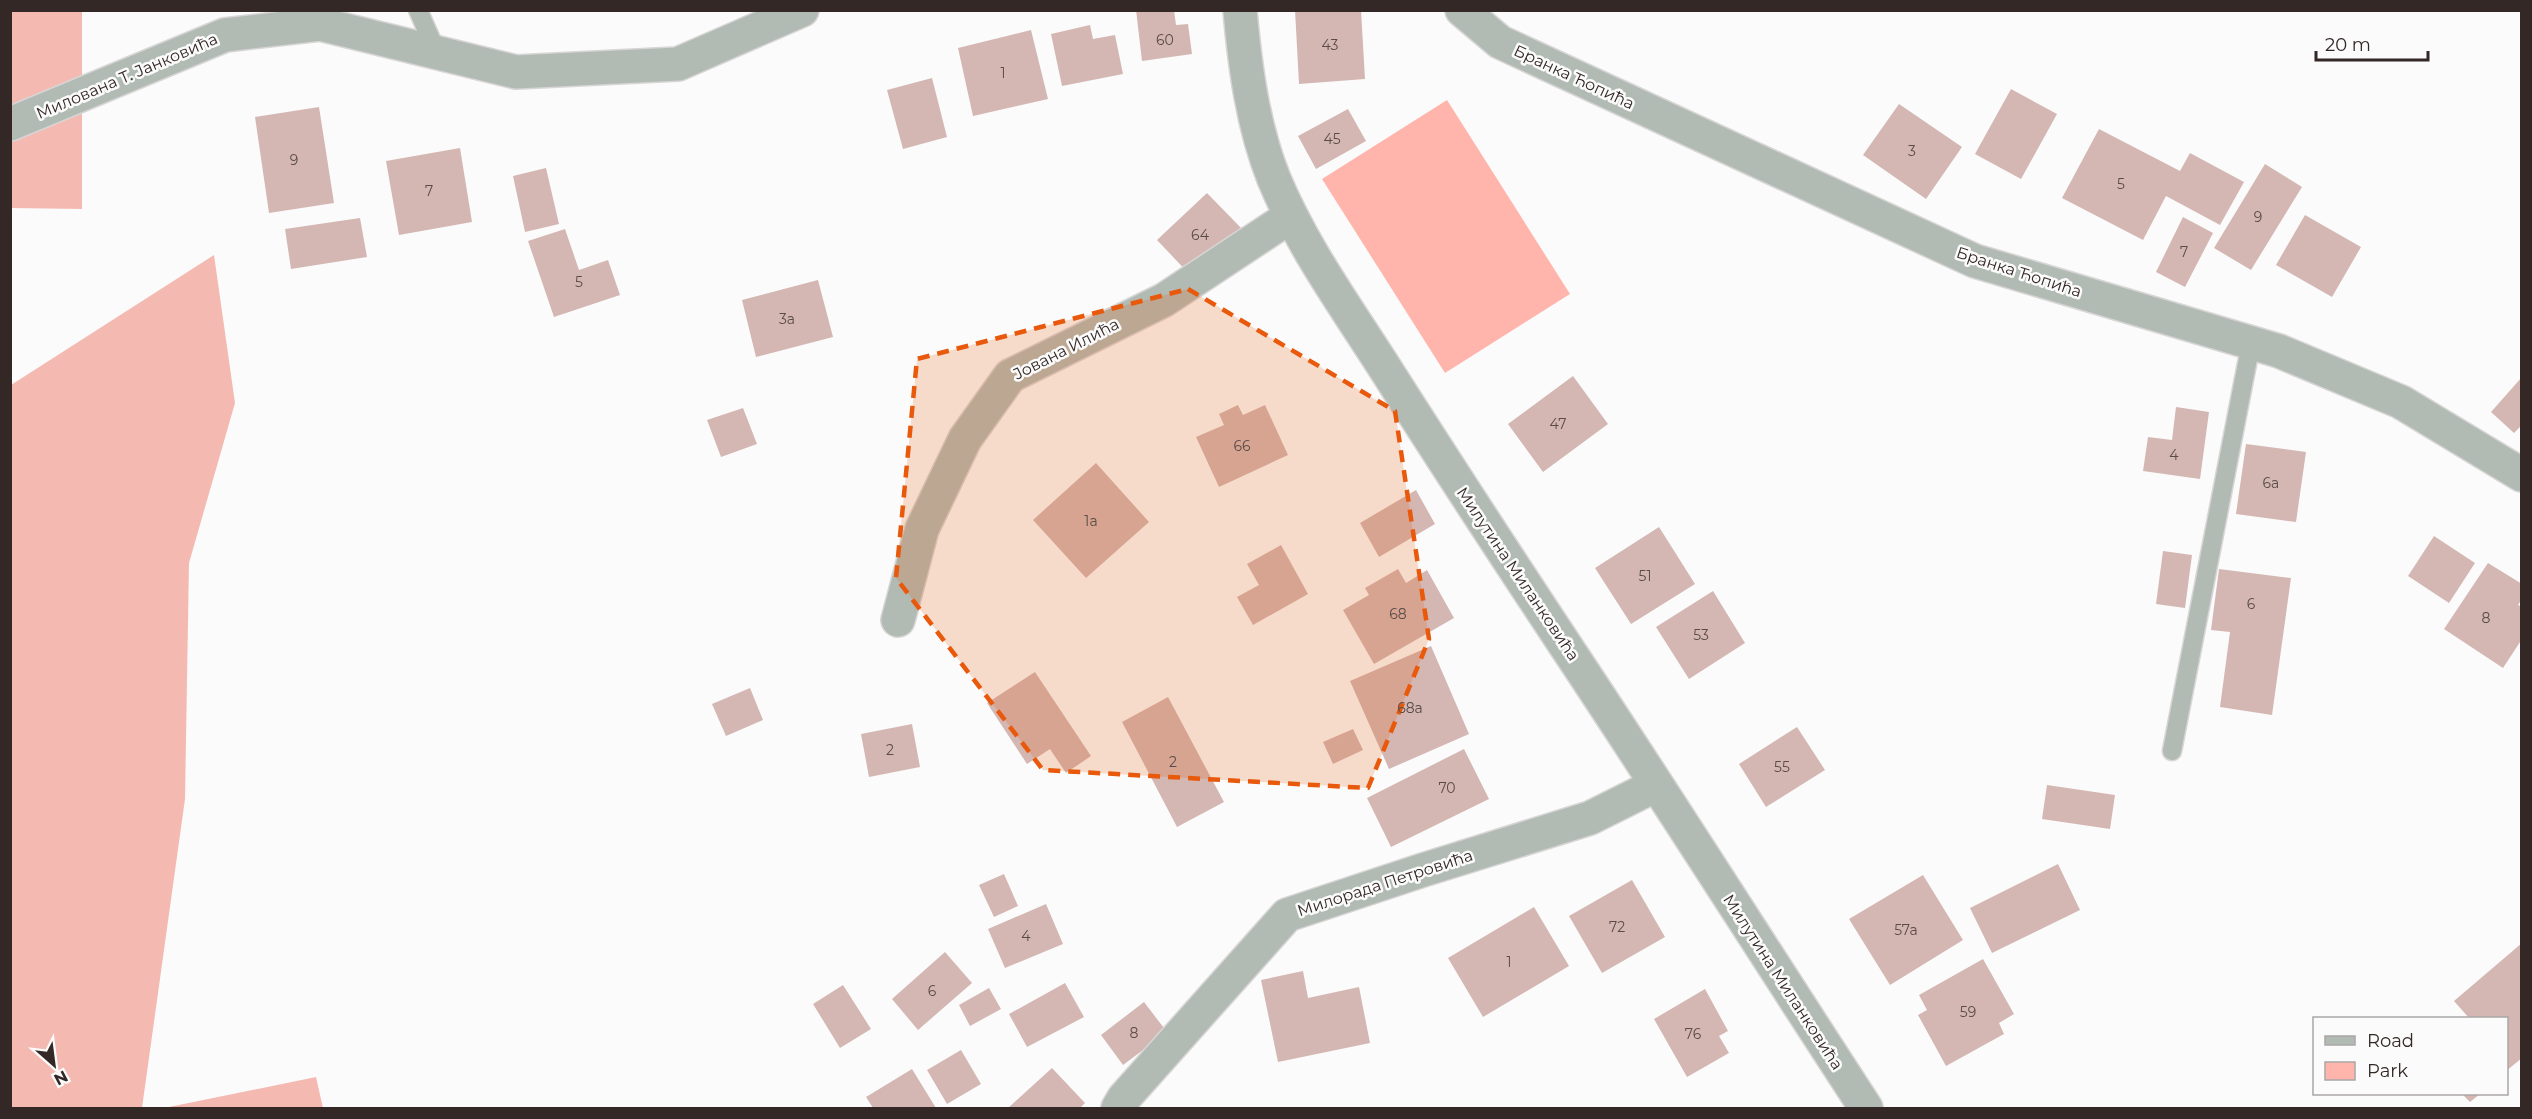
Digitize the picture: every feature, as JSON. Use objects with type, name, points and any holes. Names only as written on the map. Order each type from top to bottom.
[{"type":"street","name":"Милована Т. Јанковића","points":[[10,124],[225,35],[321,24],[516,72],[678,64],[802,10]]},
{"type":"street","name":"Милутина Миланковића","points":[[1240,10],[1247,76],[1263,146],[1273,177],[1291,216],[1469,501],[1866,1108]]},
{"type":"street","name":"Бранка Ћопића","points":[[1462,10],[1500,42],[1975,261],[2279,351],[2401,402],[2522,475]]},
{"type":"street","name":"Јована Илића","points":[[898,620],[922,529],[965,440],[1010,376],[1164,300],[1291,216]]},
{"type":"street","name":"Милорада Петровића","points":[[1118,1108],[1124,1098],[1287,915],[1590,818],[1656,785]]},
{"type":"lane","points":[[418,10],[436,53]]},
{"type":"lane","points":[[2172,751],[2251,343]]},
{"type":"highlighted area","points":[[1188,289],[1395,411],[1429,639],[1368,788],[1043,770],[896,578],[917,359]]},
{"type":"green space","points":[[1447,100],[1570,294],[1445,373],[1322,179]]},
{"type":"shaded area","points":[[11,11],[82,11],[82,209],[11,208]]},
{"type":"shaded area","points":[[214,255],[235,403],[189,563],[185,799],[142,1108],[11,1108],[11,385]]},
{"type":"shaded area","points":[[316,1077],[323,1108],[164,1108]]},
{"type":"building","points":[[1136,10],[1174,10],[1176,25],[1188,24],[1192,54],[1142,61]]},
{"type":"building","points":[[1295,10],[1361,10],[1365,79],[1299,84]]},
{"type":"building","points":[[1090,25],[1093,39],[1115,35],[1123,74],[1062,86],[1051,34]]},
{"type":"building","points":[[1031,30],[1048,99],[973,116],[958,48]]},
{"type":"building","points":[[932,78],[947,137],[903,149],[887,90]]},
{"type":"building","points":[[2011,89],[2057,114],[2021,179],[1975,154]]},
{"type":"building","points":[[1899,104],[1962,147],[1926,199],[1863,155]]},
{"type":"building","points":[[319,107],[334,203],[269,213],[255,117]]},
{"type":"building","points":[[1348,109],[1366,141],[1316,169],[1298,136]]},
{"type":"building","points":[[2099,129],[2180,171],[2190,153],[2244,182],[2220,225],[2166,196],[2143,240],[2062,198]]},
{"type":"building","points":[[460,148],[472,222],[399,235],[386,161]]},
{"type":"building","points":[[2265,164],[2302,187],[2251,270],[2214,248]]},
{"type":"building","points":[[546,168],[559,224],[525,232],[513,176]]},
{"type":"building","points":[[1207,193],[1243,230],[1193,278],[1157,240]]},
{"type":"building","points":[[2305,215],[2361,247],[2332,297],[2276,265]]},
{"type":"building","points":[[2183,217],[2213,233],[2185,287],[2156,272]]},
{"type":"building","points":[[360,218],[367,257],[291,269],[285,229]]},
{"type":"building","points":[[565,229],[579,270],[608,260],[620,295],[554,317],[528,241]]},
{"type":"building","points":[[818,280],[833,337],[756,357],[742,300]]},
{"type":"building","points":[[1573,376],[1608,424],[1543,472],[1508,424]]},
{"type":"building","points":[[2522,377],[2522,425],[2514,433],[2491,412]]},
{"type":"building","points":[[1238,405],[1243,415],[1265,405],[1288,455],[1219,487],[1196,437],[1224,425],[1219,414]]},
{"type":"building","points":[[2176,407],[2209,412],[2200,479],[2143,471],[2148,437],[2172,440]]},
{"type":"building","points":[[743,408],[757,444],[721,457],[707,420]]},
{"type":"building","points":[[2246,444],[2306,452],[2296,522],[2236,514]]},
{"type":"building","points":[[1096,463],[1149,522],[1086,578],[1033,520]]},
{"type":"building","points":[[1416,490],[1435,524],[1379,557],[1360,523]]},
{"type":"building","points":[[1659,527],[1695,584],[1631,624],[1595,568]]},
{"type":"building","points":[[2434,536],[2475,563],[2449,603],[2408,576]]},
{"type":"building","points":[[1281,545],[1308,594],[1253,625],[1237,597],[1259,585],[1247,564]]},
{"type":"building","points":[[2163,551],[2192,555],[2185,608],[2156,604]]},
{"type":"building","points":[[2488,563],[2522,584],[2522,599],[2518,605],[2522,607],[2522,639],[2503,668],[2444,629]]},
{"type":"building","points":[[1398,569],[1406,583],[1427,570],[1454,618],[1374,664],[1343,610],[1369,595],[1365,588]]},
{"type":"building","points":[[2219,569],[2291,578],[2272,715],[2220,707],[2230,632],[2211,630]]},
{"type":"building","points":[[1713,591],[1745,643],[1689,679],[1656,627]]},
{"type":"building","points":[[1431,646],[1469,734],[1389,769],[1350,681]]},
{"type":"building","points":[[1035,672],[1091,756],[1066,773],[1050,749],[1027,764],[987,703]]},
{"type":"building","points":[[750,688],[763,720],[726,736],[712,704]]},
{"type":"building","points":[[1168,697],[1224,802],[1177,827],[1122,722]]},
{"type":"building","points":[[912,724],[920,767],[869,777],[861,734]]},
{"type":"building","points":[[1797,727],[1825,770],[1766,807],[1739,764]]},
{"type":"building","points":[[1353,729],[1363,750],[1333,764],[1323,742]]},
{"type":"building","points":[[1464,749],[1489,799],[1391,847],[1367,798]]},
{"type":"building","points":[[2047,785],[2115,795],[2110,829],[2042,819]]},
{"type":"building","points":[[2058,864],[2080,910],[1992,953],[1970,908]]},
{"type":"building","points":[[1004,874],[1018,906],[994,917],[979,885]]},
{"type":"building","points":[[1923,875],[1963,940],[1890,985],[1849,919]]},
{"type":"building","points":[[1632,880],[1665,937],[1602,973],[1569,916]]},
{"type":"building","points":[[1046,904],[1063,944],[1005,968],[988,929]]},
{"type":"building","points":[[1534,907],[1569,966],[1483,1017],[1448,958]]},
{"type":"building","points":[[2522,943],[2522,1058],[2508,1069],[2508,1017],[2468,1017],[2454,1001]]},
{"type":"building","points":[[945,952],[972,983],[918,1030],[892,999]]},
{"type":"building","points":[[1983,959],[2014,1014],[1999,1023],[2004,1034],[1946,1066],[1918,1015],[1927,1010],[1919,995]]},
{"type":"building","points":[[1303,971],[1308,998],[1359,987],[1370,1043],[1278,1062],[1261,980]]},
{"type":"building","points":[[1065,983],[1084,1017],[1027,1047],[1009,1014]]},
{"type":"building","points":[[843,985],[871,1029],[840,1048],[813,1004]]},
{"type":"building","points":[[989,988],[1001,1009],[970,1026],[959,1005]]},
{"type":"building","points":[[1705,989],[1728,1031],[1719,1036],[1729,1053],[1687,1077],[1654,1019]]},
{"type":"building","points":[[1144,1002],[1167,1032],[1123,1065],[1101,1035]]},
{"type":"building","points":[[961,1050],[981,1084],[947,1104],[927,1070]]},
{"type":"building","points":[[1052,1068],[1085,1103],[1080,1108],[1008,1108]]},
{"type":"building","points":[[912,1069],[936,1108],[873,1108],[866,1097]]},
{"type":"building","points":[[2463,1095],[2479,1095],[2470,1102]]}]
